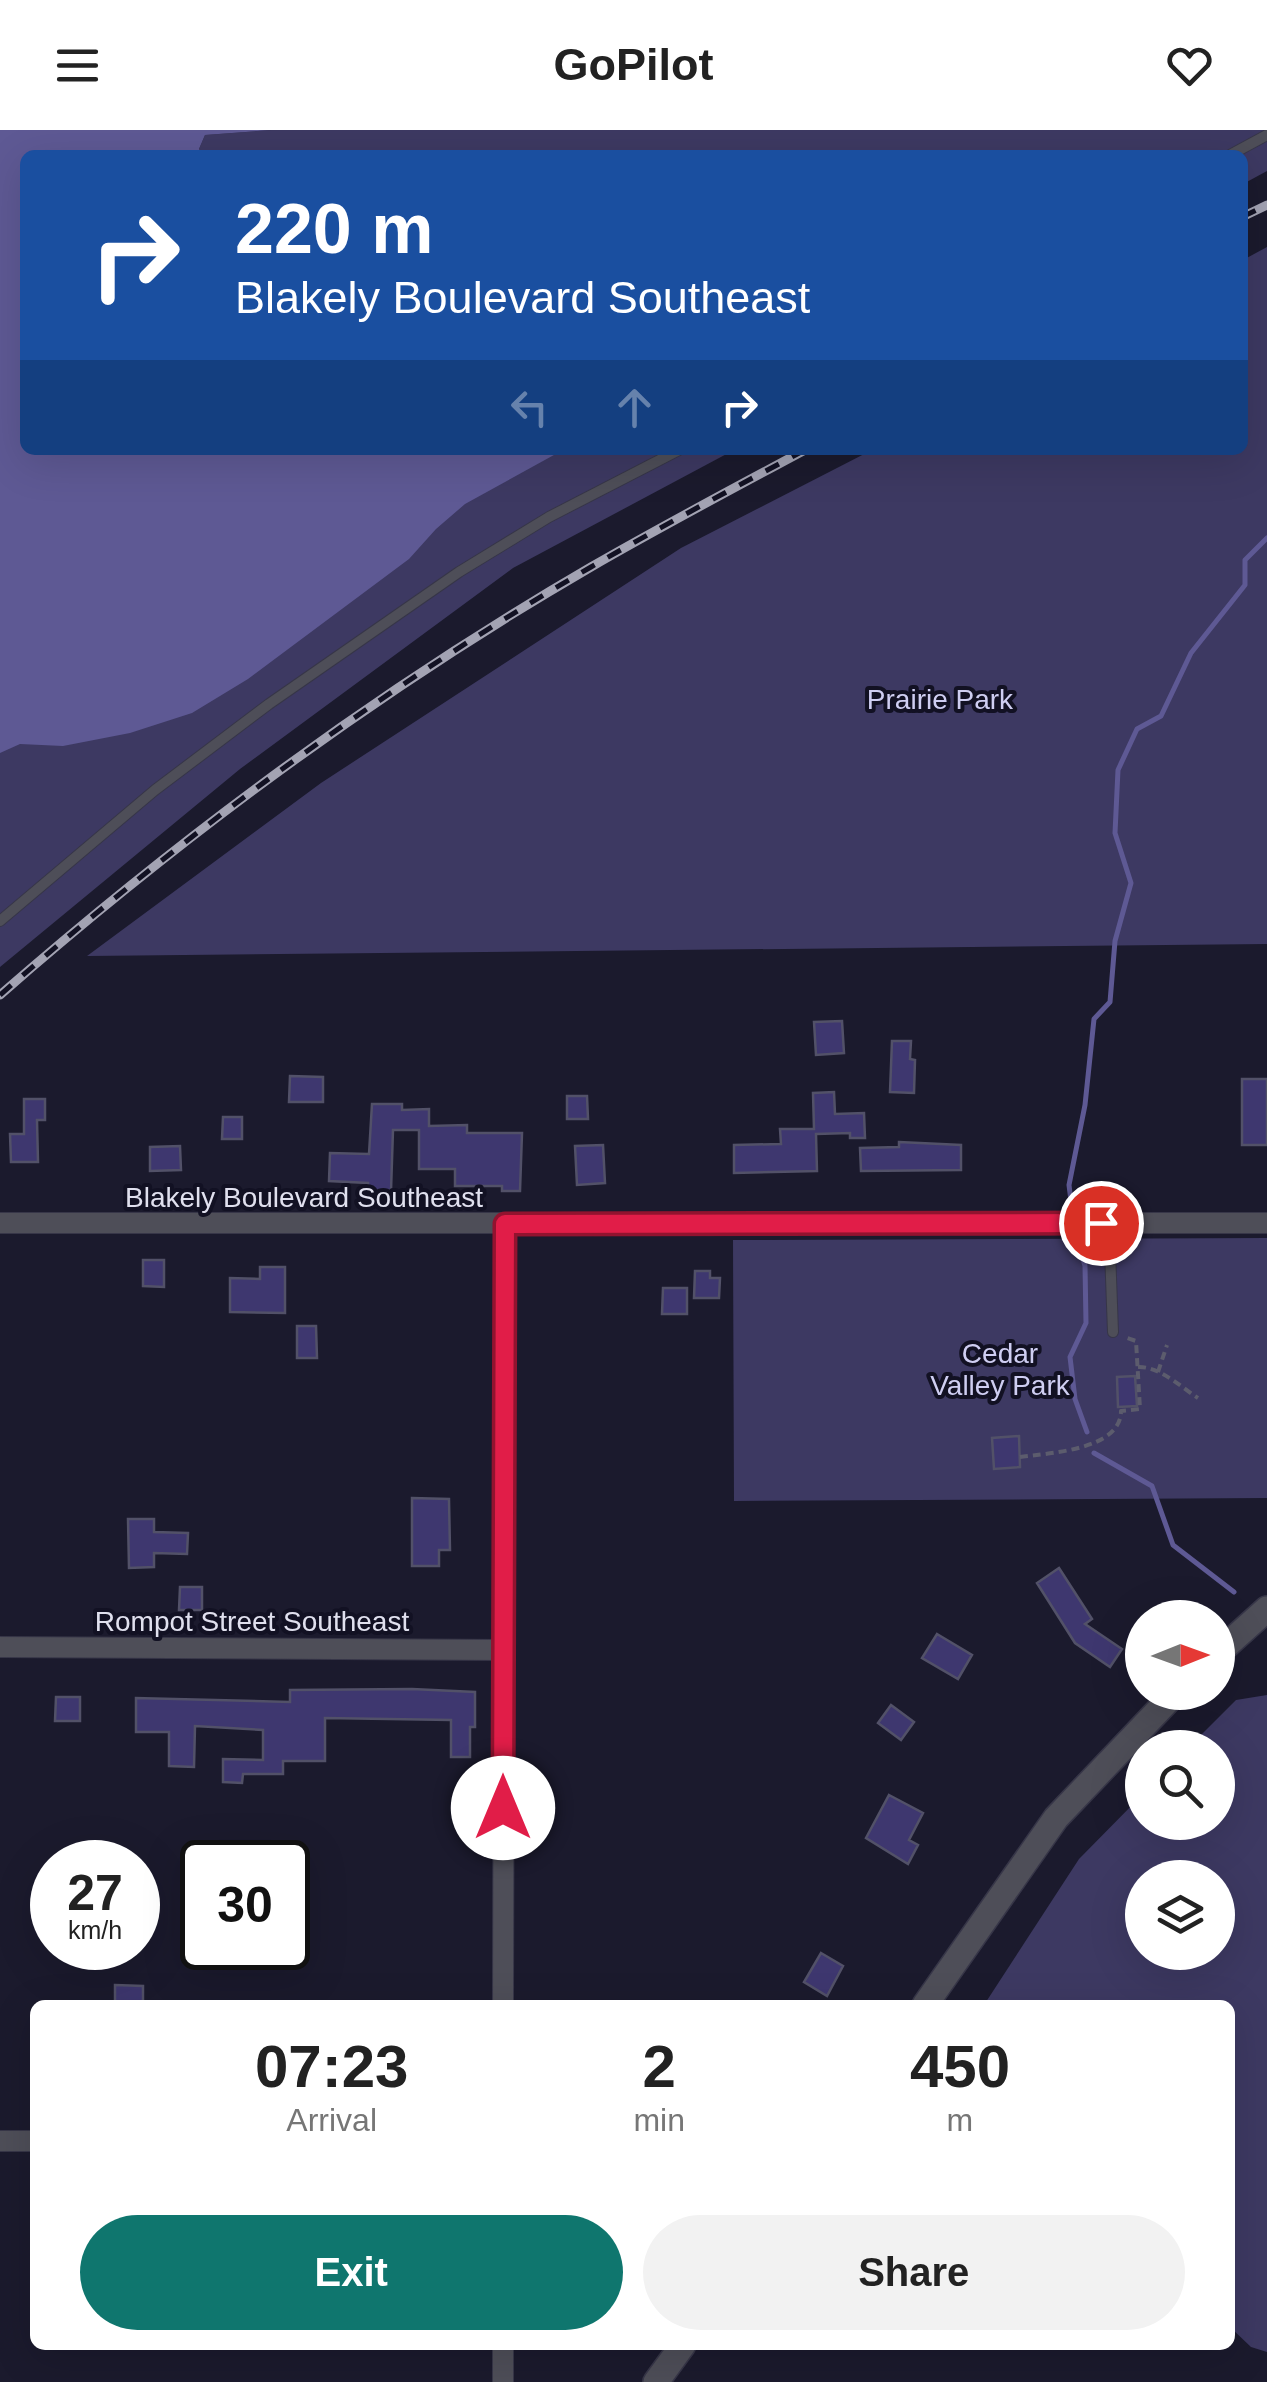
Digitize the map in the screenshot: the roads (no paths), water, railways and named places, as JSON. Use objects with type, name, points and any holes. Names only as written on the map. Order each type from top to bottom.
[{"type":"street","name":"Blakely Boulevard Southeast","points":[[0,1223],[1267,1223]]},
{"type":"street","points":[[503,2000],[505,1224]]},
{"type":"street","points":[[1235,1638],[1267,1609]]},
{"type":"street","name":"Rompot Street Southeast","points":[[0,1648],[503,1650]]},
{"type":"street","points":[[929,2000],[1056,1818],[1159,1710]]},
{"type":"street","points":[[0,2140],[30,2141]]},
{"type":"street","points":[[503,2350],[503,2382]]},
{"type":"street","points":[[656,2382],[679,2350]]},
{"type":"lane","points":[[1239,150],[1267,135]]},
{"type":"lane","points":[[0,920],[156,790],[269,704],[460,572],[549,517],[669,455]]},
{"type":"lane","points":[[1105,1223],[1113,1332]]},
{"type":"waterway","points":[[1073,1217],[1069,1185],[1085,1105],[1094,1019],[1110,1002],[1115,941],[1131,883],[1115,833],[1118,770],[1137,729],[1161,716],[1191,653],[1245,585],[1245,560],[1267,538]]},
{"type":"waterway","points":[[1074,1228],[1085,1266],[1086,1323],[1070,1357],[1075,1399],[1087,1432]]},
{"type":"waterway","points":[[1094,1453],[1152,1486],[1173,1545],[1234,1592]]},
{"type":"railway","points":[[1248,214],[1267,205]]},
{"type":"railway","points":[[0,995],[212,821],[360,714],[591,567],[796,455]]},
{"type":"park label","name":"Prairie Park","points":[[940,699]]},
{"type":"park label","name":"Cedar Valley Park","points":[[1000,1369]]}]
